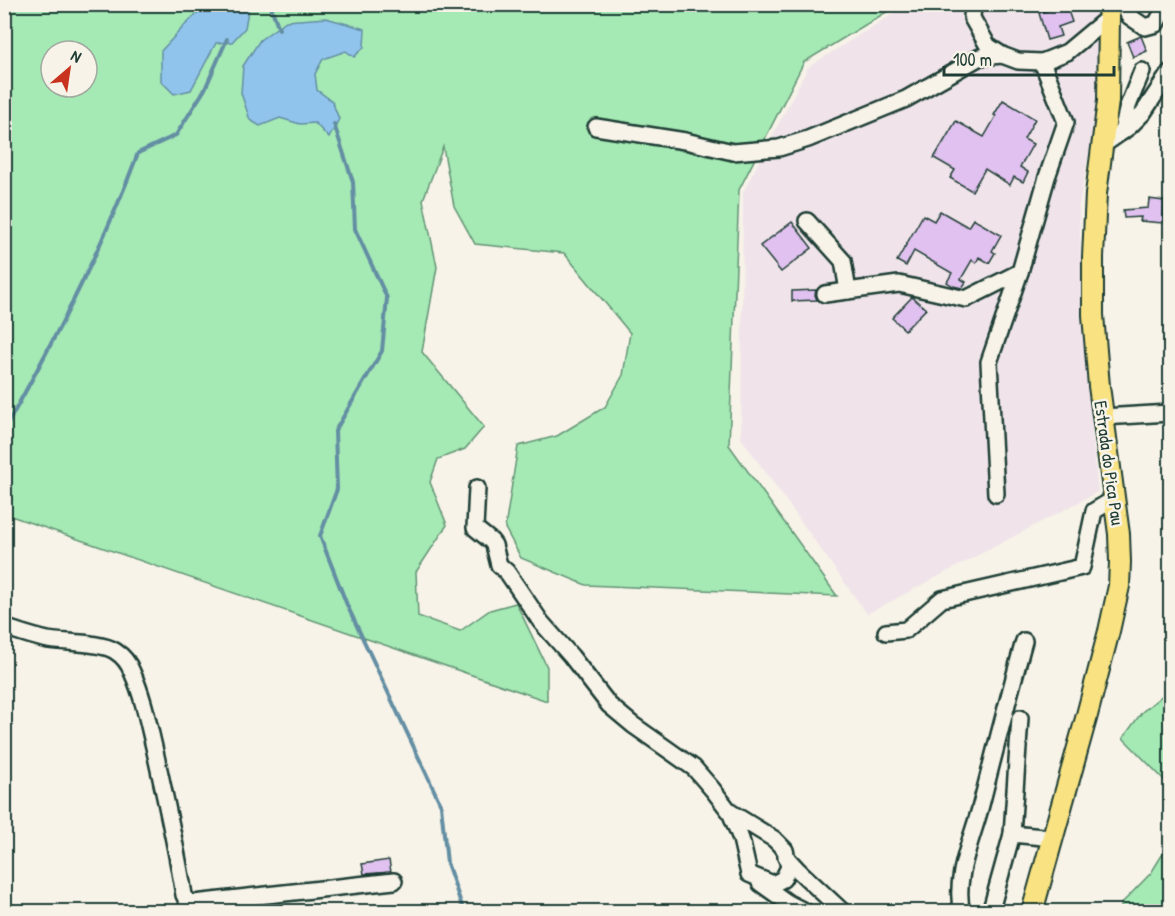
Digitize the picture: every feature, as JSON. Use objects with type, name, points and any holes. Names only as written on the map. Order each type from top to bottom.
[{"type":"main road","name":"Estrada do Pica Pau","points":[[1032,912],[1107,641],[1119,586],[1119,534],[1103,417],[1093,315],[1096,195],[1108,101],[1114,9]]},
{"type":"street","points":[[973,4],[972,18],[988,46],[1018,61],[1042,62],[1067,52],[1114,9],[1145,27],[1156,24],[1164,4]]},
{"type":"street","points":[[596,127],[685,141],[733,152],[779,148],[808,139],[906,99],[980,57],[1002,55]]},
{"type":"street","points":[[996,494],[989,362],[1020,272],[1047,177],[1066,122],[1042,62]]},
{"type":"street","points":[[1122,132],[1128,106],[1142,70]]},
{"type":"street","points":[[1103,146],[1143,113],[1170,72]]},
{"type":"street","points":[[807,221],[843,261],[848,291]]},
{"type":"street","points":[[825,294],[899,284],[966,299],[1020,272]]},
{"type":"street","points":[[1103,417],[1170,413]]},
{"type":"street","points":[[477,488],[476,528],[494,545],[499,565],[507,572],[541,622],[609,705],[694,768],[730,812],[741,839],[749,874],[788,903],[806,912]]},
{"type":"street","points":[[886,632],[906,630],[942,599],[1082,567],[1094,511],[1114,499]]},
{"type":"street","points":[[4,627],[48,640],[105,647],[114,651],[128,664],[144,706],[183,891],[186,900],[190,903],[394,881]]},
{"type":"street","points":[[962,912],[960,901],[962,872],[1024,640]]},
{"type":"street","points":[[988,912],[992,906],[1012,834],[1020,718]]},
{"type":"street","points":[[730,812],[774,838],[785,850],[789,867],[783,879],[773,885],[749,874]]},
{"type":"street","points":[[1012,834],[1053,838]]},
{"type":"street","points":[[786,857],[843,912]]},
{"type":"street","points":[[182,912],[180,906],[183,891]]},
{"type":"shaded area","points":[[907,5],[1096,5],[1105,49],[1099,103],[1079,205],[1084,346],[1098,492],[867,614],[741,438],[743,192],[808,67]]},
{"type":"green space","points":[[5,5],[898,5],[804,62],[739,190],[729,445],[837,596],[586,585],[521,558],[505,528],[518,446],[557,436],[605,407],[623,375],[630,333],[564,253],[475,244],[454,206],[443,147],[423,200],[437,267],[422,352],[484,427],[465,449],[438,459],[430,482],[447,525],[416,572],[418,616],[460,631],[490,610],[516,603],[547,667],[547,701],[5,514]]},
{"type":"green space","points":[[1170,689],[1170,786],[1123,738],[1142,712]]},
{"type":"green space","points":[[1167,847],[1170,847],[1170,911],[1121,911],[1121,904],[1151,873]]},
{"type":"water","points":[[206,5],[249,5],[245,28],[232,42],[216,43],[191,90],[174,94],[161,81],[161,51]]},
{"type":"water","points":[[326,18],[365,29],[364,47],[354,57],[346,51],[323,59],[315,74],[317,90],[332,101],[339,119],[329,138],[315,123],[300,124],[280,118],[260,126],[250,120],[241,93],[243,66],[260,40],[286,21]]},
{"type":"building","points":[[1066,5],[1072,22],[1058,27],[1061,36],[1047,40],[1039,13]]},
{"type":"building","points":[[1141,36],[1147,51],[1133,57],[1127,42]]},
{"type":"building","points":[[1003,100],[1035,119],[1024,139],[1033,144],[1020,167],[1028,172],[1023,182],[1014,177],[1010,185],[985,169],[972,191],[950,178],[955,170],[934,158],[956,121],[984,137]]},
{"type":"building","points":[[1149,199],[1164,201],[1163,223],[1140,221],[1141,217],[1124,218],[1123,210],[1148,208]]},
{"type":"building","points":[[940,211],[968,227],[973,219],[1001,235],[992,251],[995,253],[989,263],[979,257],[976,263],[972,260],[961,279],[966,282],[962,288],[947,282],[952,273],[914,251],[906,266],[897,261],[923,215],[934,221]]},
{"type":"building","points":[[792,222],[812,248],[781,272],[760,246]]},
{"type":"building","points":[[816,290],[817,300],[792,301],[792,291]]},
{"type":"building","points":[[912,297],[926,309],[905,330],[892,318]]},
{"type":"building","points":[[389,860],[391,872],[364,874],[362,864]]},
{"type":"waterway","points":[[270,4],[279,29]]},
{"type":"waterway","points":[[4,425],[8,423],[78,290],[110,222],[138,153],[176,135],[205,89],[227,39]]},
{"type":"waterway","points":[[334,124],[353,182],[355,229],[387,298],[382,351],[335,431],[337,489],[320,536],[347,605],[441,805],[447,863],[464,912]]},
{"type":"waterway","points":[[1168,912],[1170,905]]}]
